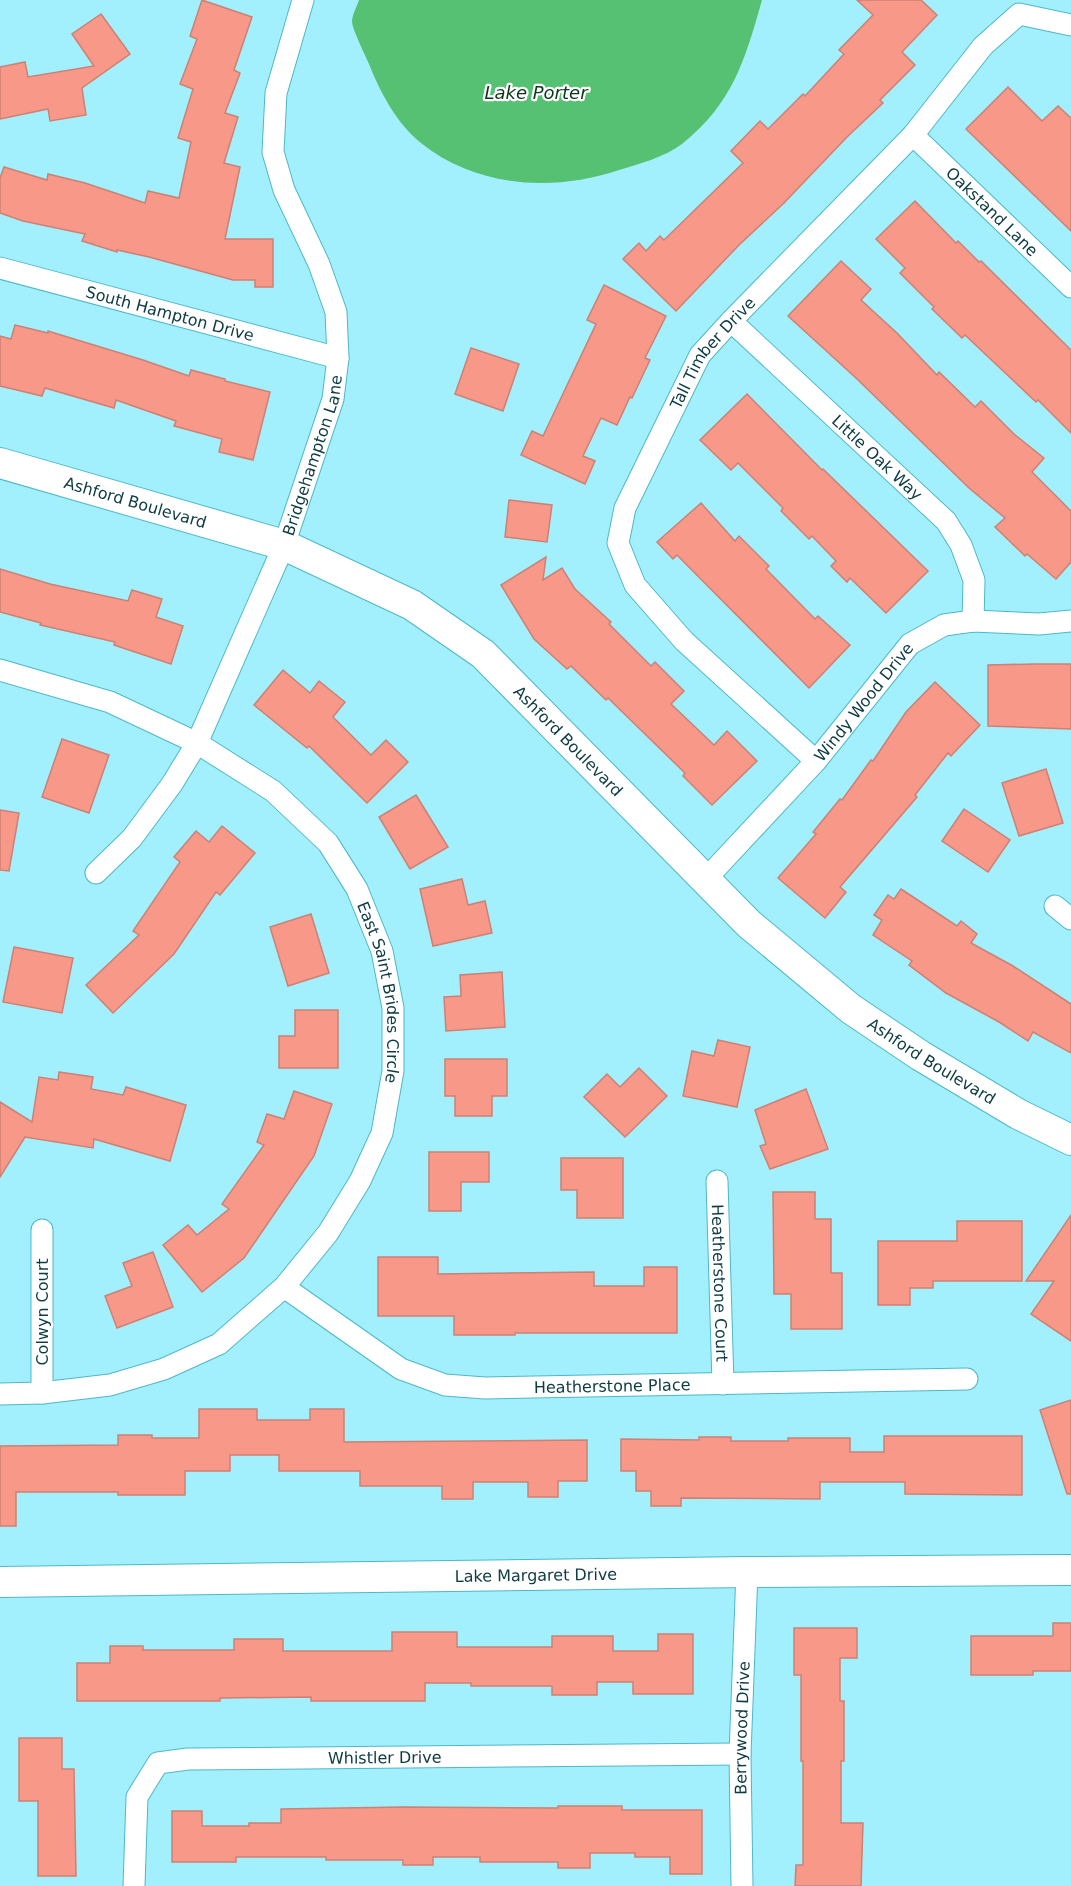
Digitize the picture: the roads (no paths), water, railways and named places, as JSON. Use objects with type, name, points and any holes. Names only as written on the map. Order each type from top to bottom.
[{"type":"street","name":"Bridgehampton Lane","points":[[96,873],[132,838],[172,784],[197,743],[284,545],[333,399],[338,358],[336,312],[319,264],[284,190],[273,152],[276,93],[303,0]]},
{"type":"street","name":"Tall Timber Drive","points":[[816,761],[684,641],[635,585],[618,543],[625,508],[700,356],[730,321],[913,135],[983,46],[1019,14],[1071,25]]},
{"type":"street","name":"Oakstand Lane","points":[[913,135],[1071,287]]},
{"type":"street","name":"South Hampton Drive","points":[[0,268],[338,358]]},
{"type":"street","name":"Little Oak Way","points":[[730,321],[946,521],[961,545],[974,580],[973,621]]},
{"type":"street","name":"Ashford Boulevard","points":[[0,463],[284,545],[412,605],[483,654],[749,924],[851,1009],[921,1056],[1018,1114],[1071,1140]]},
{"type":"street","name":"Windy Wood Drive","points":[[704,880],[816,761],[910,644],[944,625],[973,621],[1039,624],[1071,621]]},
{"type":"street","name":"East Saint Brides Circle","points":[[0,670],[110,702],[197,743],[273,791],[328,843],[357,889],[382,951],[393,1008],[393,1071],[382,1133],[360,1182],[333,1225],[284,1287],[219,1344],[164,1369],[110,1385],[42,1393],[0,1394]]},
{"type":"street","points":[[1055,906],[1071,919]]},
{"type":"street","name":"Heatherstone Court","points":[[717,1182],[723,1384]]},
{"type":"street","name":"Colwyn Court","points":[[42,1230],[42,1393]]},
{"type":"street","name":"Heatherstone Place","points":[[284,1287],[401,1369],[445,1385],[485,1388],[968,1379]]},
{"type":"street","name":"Lake Margaret Drive","points":[[0,1582],[1071,1570]]},
{"type":"street","name":"Berrywood Drive","points":[[742,1886],[740,1754],[747,1572]]},
{"type":"street","name":"Whistler Drive","points":[[134,1886],[137,1797],[158,1762],[188,1759],[740,1754]]},
{"type":"water","name":"Lake Porter","points":[[359,0],[762,0],[750,42],[735,79],[714,113],[682,144],[652,160],[594,177],[543,183],[517,182],[466,169],[443,158],[412,135],[404,127],[384,96],[355,31],[352,19]]}]
